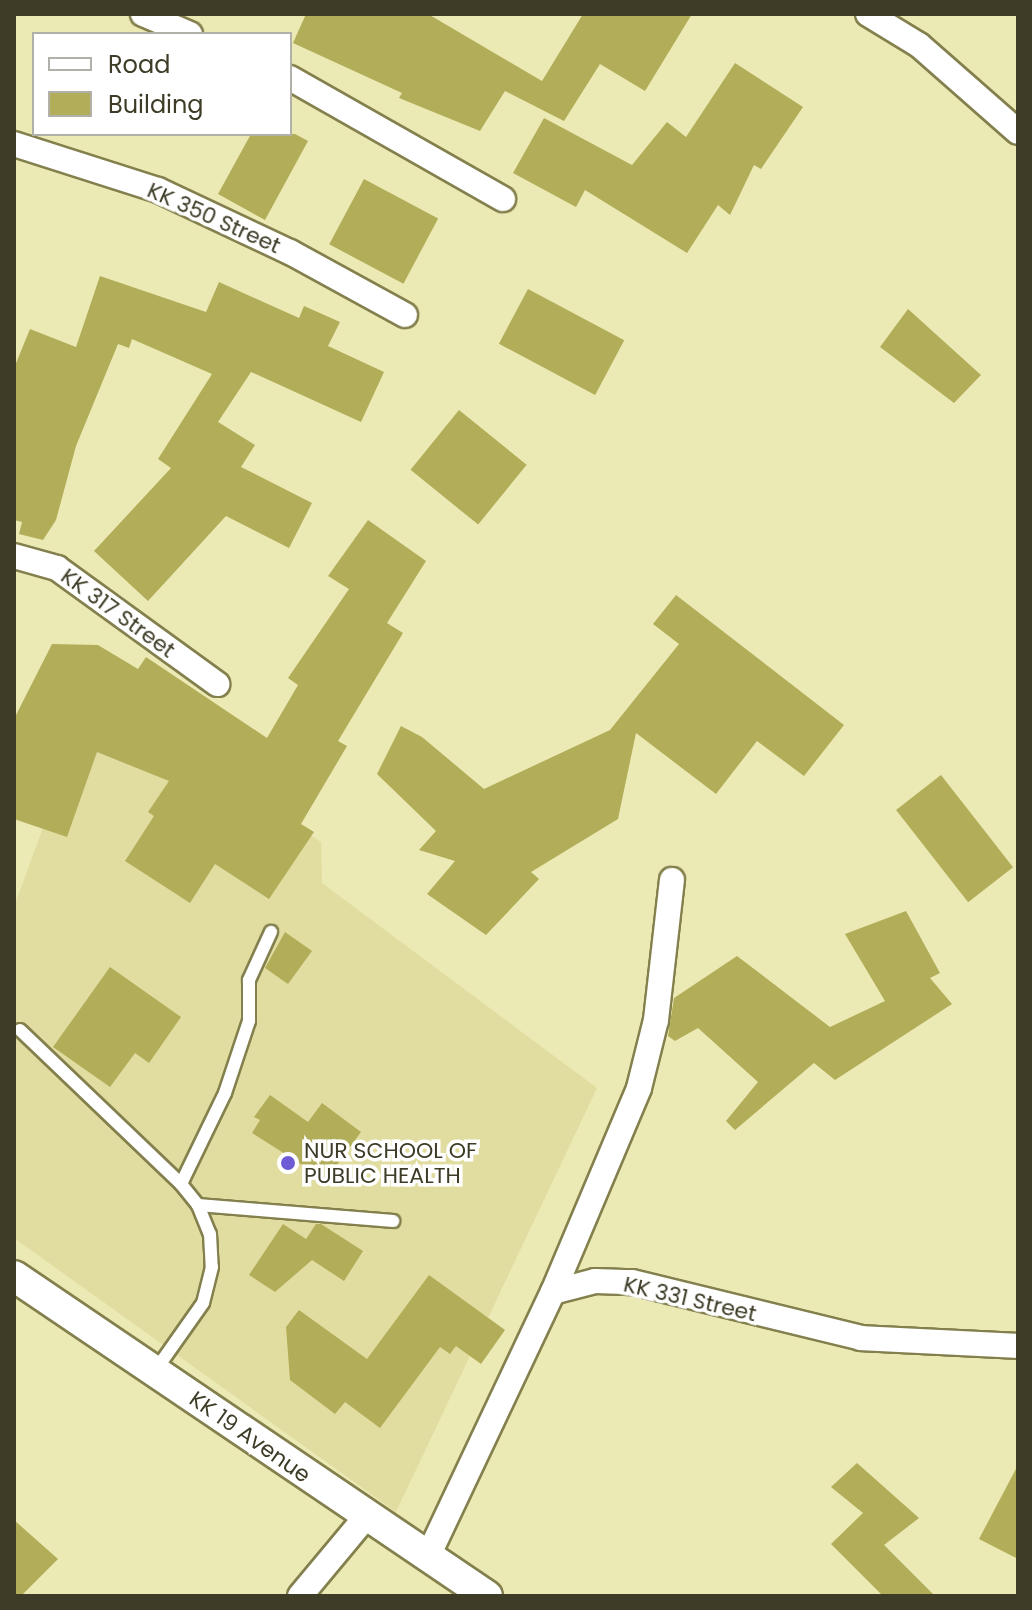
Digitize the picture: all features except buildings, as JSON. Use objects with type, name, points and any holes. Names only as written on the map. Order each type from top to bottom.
[{"type":"street","points":[[143,14],[185,32]]},
{"type":"street","points":[[868,14],[919,45],[1018,132]]},
{"type":"street","points":[[292,79],[503,199]]},
{"type":"street","name":"KK 350 Street","points":[[14,144],[158,190],[290,252],[405,315]]},
{"type":"street","name":"KK 317 Street","points":[[14,556],[57,568],[217,684]]},
{"type":"street","points":[[429,1554],[553,1292],[639,1088],[656,1020],[672,880]]},
{"type":"street","name":"KK 19 Avenue","points":[[14,1276],[365,1518],[429,1554],[487,1596]]},
{"type":"street","name":"KK 331 Street","points":[[553,1292],[595,1281],[632,1282],[861,1338],[1018,1346]]},
{"type":"street","points":[[300,1596],[365,1518]]},
{"type":"lane","points":[[181,1184],[225,1093],[249,1021],[249,980],[271,932]]},
{"type":"lane","points":[[20,1030],[181,1184],[198,1205],[210,1234],[212,1267],[203,1303],[155,1371]]},
{"type":"lane","points":[[198,1205],[393,1221]]},
{"type":"shaded area","name":"NUR SCHOOL OF PUBLIC HEALTH","points":[[92,693],[321,842],[322,883],[597,1088],[396,1512],[14,1238],[14,907]]},
{"type":"place","name":"NUR SCHOOL OF PUBLIC HEALTH","points":[[288,1163]]}]
